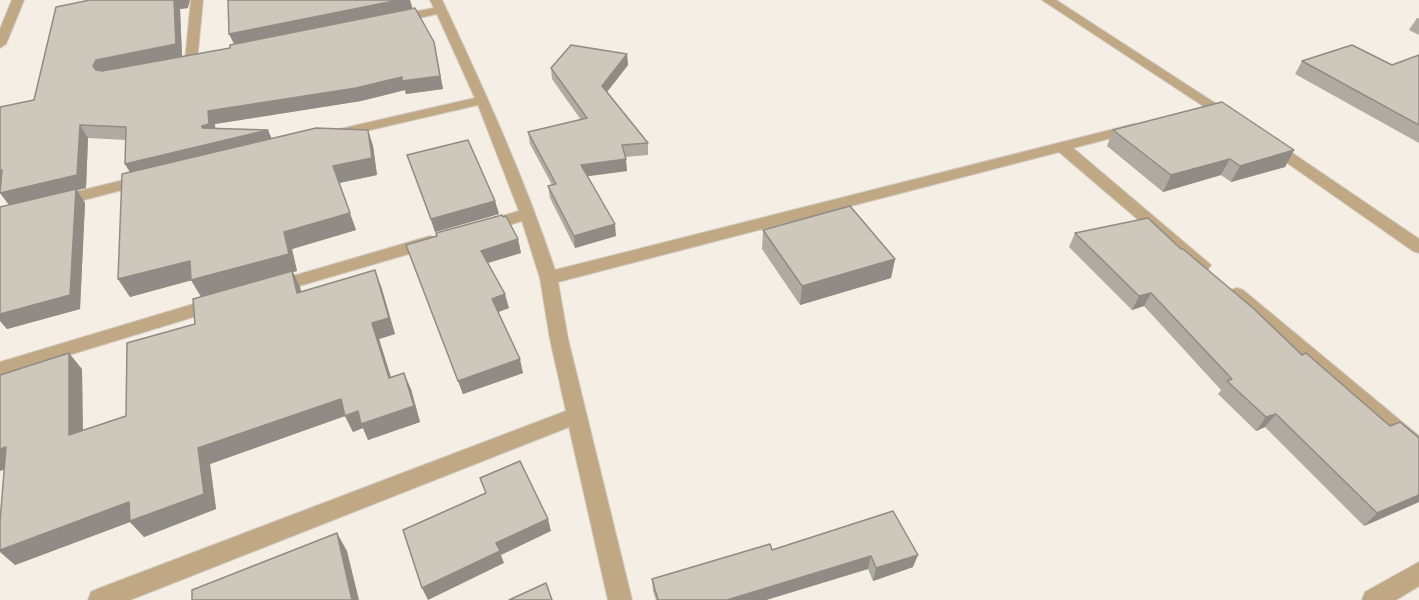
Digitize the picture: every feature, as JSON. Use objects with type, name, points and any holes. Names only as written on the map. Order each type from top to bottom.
[{"type":"street","points":[[0,3],[18,0]]},
{"type":"street","points":[[0,44],[18,0]]},
{"type":"street","points":[[191,62],[197,0]]},
{"type":"street","points":[[1048,0],[1215,107],[1419,247]]},
{"type":"street","points":[[383,22],[438,5],[483,100],[528,214],[549,278],[559,339],[620,600]]},
{"type":"street","points":[[314,139],[483,100]]},
{"type":"street","points":[[1193,112],[1215,107]]},
{"type":"street","points":[[549,278],[1149,124]]},
{"type":"street","points":[[1061,146],[1419,448]]},
{"type":"street","points":[[45,205],[157,177]]},
{"type":"street","points":[[471,231],[528,214]]},
{"type":"street","points":[[254,293],[448,237]]},
{"type":"street","points":[[0,369],[231,299]]},
{"type":"street","points":[[100,600],[576,416]]},
{"type":"street","points":[[1374,600],[1419,573]]},
{"type":"building","points":[[90,0],[174,0],[176,44],[96,60],[93,66],[96,70],[102,71],[230,48],[230,45],[415,8],[434,42],[440,76],[402,81],[402,77],[356,88],[208,111],[209,124],[202,128],[268,130],[125,164],[126,127],[80,125],[77,175],[0,193],[2,170],[0,170],[0,107],[34,100],[56,7]]},
{"type":"building","points":[[228,0],[399,0],[229,34]]},
{"type":"building","points":[[571,45],[627,54],[602,86],[648,143],[622,145],[626,159],[581,165],[615,224],[574,236],[548,186],[556,184],[528,132],[587,118],[551,68]]},
{"type":"building","points":[[1352,45],[1392,65],[1419,55],[1419,125],[1302,61]]},
{"type":"building","points":[[1222,102],[1294,150],[1240,166],[1230,159],[1171,175],[1113,130]]},
{"type":"building","points":[[316,128],[368,130],[372,158],[333,166],[350,213],[284,232],[289,254],[191,280],[190,261],[118,279],[122,174]]},
{"type":"building","points":[[468,140],[495,201],[431,219],[407,155]]},
{"type":"building","points":[[76,189],[70,295],[0,314],[0,207]]},
{"type":"building","points":[[850,206],[895,259],[802,286],[763,230]]},
{"type":"building","points":[[502,215],[506,216],[518,239],[481,251],[505,294],[492,299],[520,359],[458,381],[406,245],[437,236],[436,233]]},
{"type":"building","points":[[1148,218],[1181,249],[1253,308],[1302,355],[1306,353],[1390,426],[1400,422],[1419,438],[1419,495],[1377,513],[1276,414],[1266,417],[1227,381],[1232,379],[1151,293],[1139,296],[1075,233]]},
{"type":"building","points":[[375,270],[389,318],[372,323],[389,378],[404,373],[414,406],[361,424],[358,411],[345,416],[341,399],[198,448],[204,494],[130,521],[129,502],[0,550],[6,447],[0,449],[0,375],[69,353],[69,435],[126,416],[127,343],[195,324],[193,299],[292,271],[297,293]]},
{"type":"building","points":[[520,461],[548,519],[496,543],[500,551],[422,588],[403,530],[486,493],[480,478]]},
{"type":"building","points":[[893,511],[918,555],[876,568],[871,556],[727,600],[658,600],[652,579],[770,544],[772,550]]},
{"type":"building","points":[[337,533],[352,600],[192,600],[192,590]]},
{"type":"building","points":[[546,583],[552,600],[509,600]]}]
